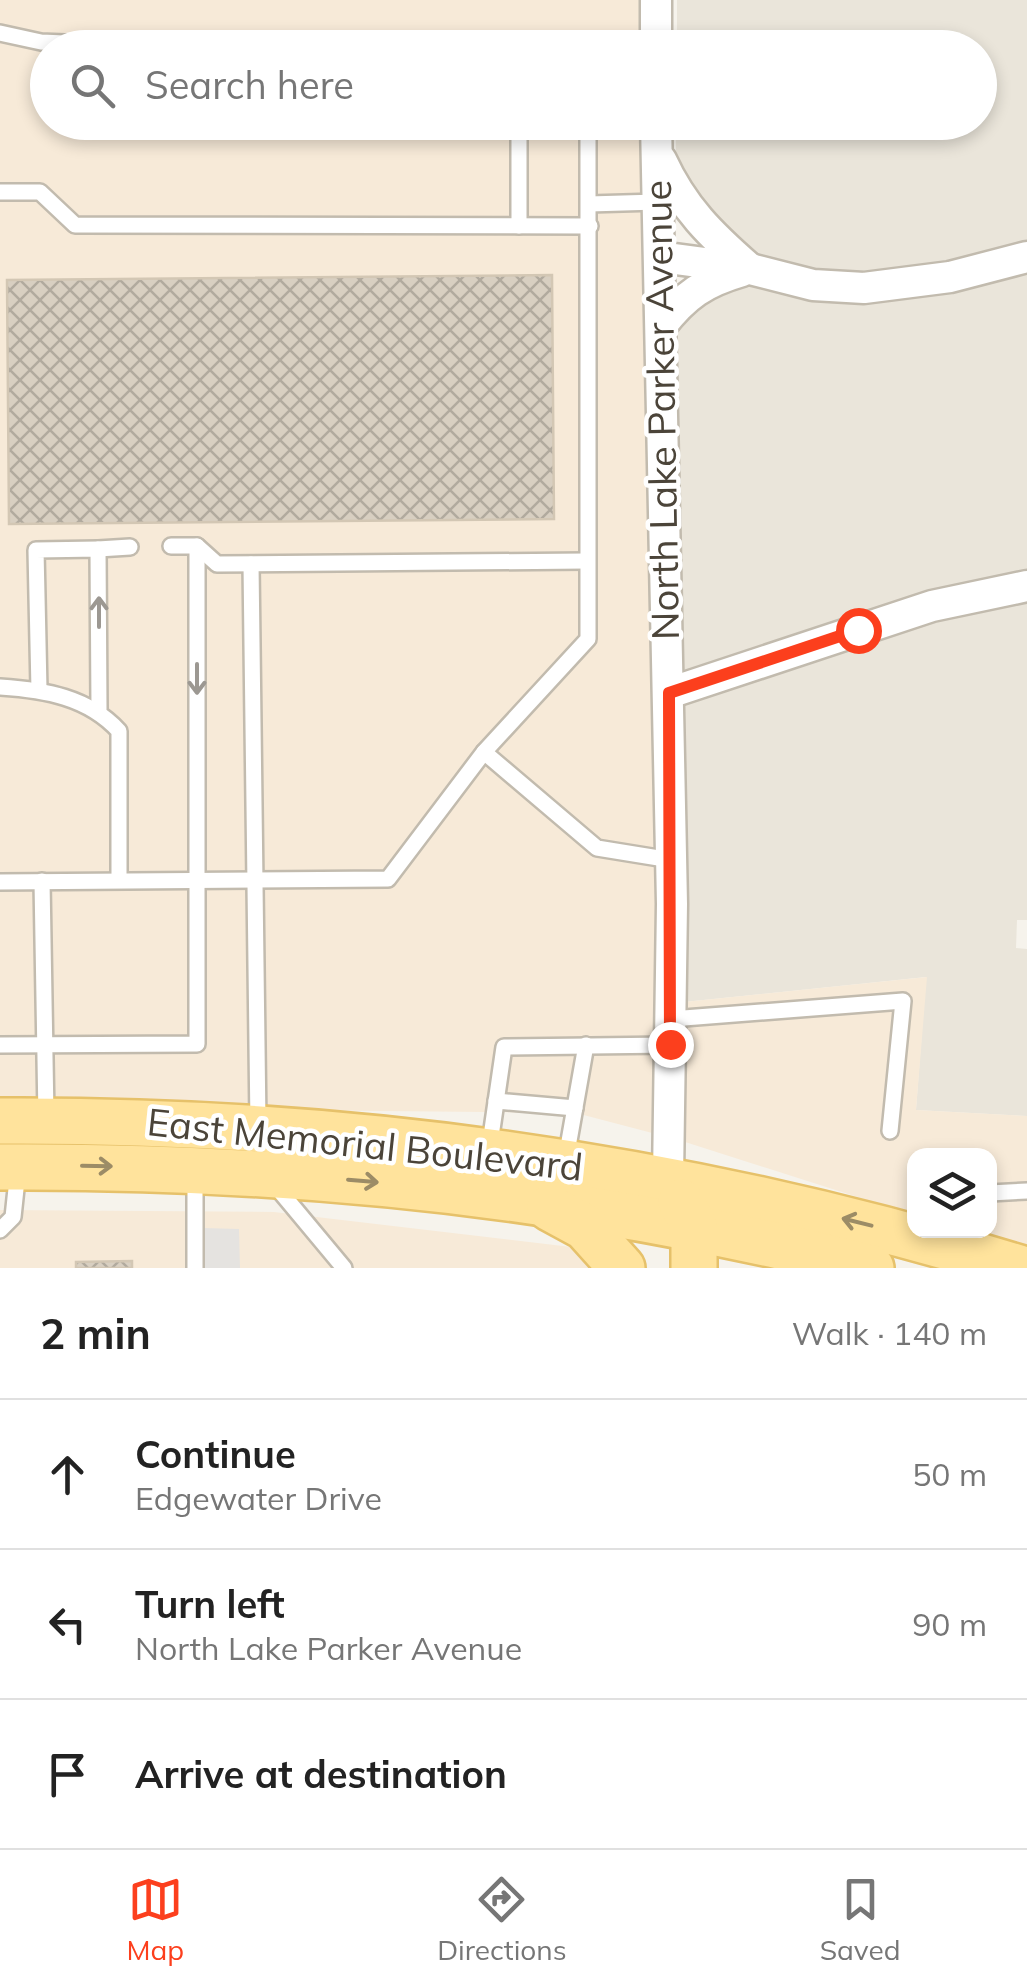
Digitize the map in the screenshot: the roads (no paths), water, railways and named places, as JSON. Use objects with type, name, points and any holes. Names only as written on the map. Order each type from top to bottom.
[{"type":"main road","name":"East Memorial Boulevard","points":[[0,1121],[258,1129],[489,1151],[565,1162],[659,1198]]},
{"type":"main road","name":"East Memorial Boulevard","points":[[9,1167],[266,1173],[535,1200],[659,1198],[964,1240],[1018,1268]]},
{"type":"main road","points":[[659,1198],[694,1247],[872,1268]]},
{"type":"main road","points":[[648,1268],[659,1198]]},
{"type":"main road","points":[[535,1200],[585,1226],[622,1268]]},
{"type":"street","points":[[656,0],[656,30]]},
{"type":"street","name":"North Lake Parker Avenue","points":[[656,140],[671,860],[671,1032],[659,1198]]},
{"type":"street","points":[[657,140],[678,197],[696,222],[750,269]]},
{"type":"street","points":[[660,256],[750,269],[813,285],[864,288],[950,276],[1027,257]]},
{"type":"street","points":[[660,326],[683,298],[700,286],[750,269]]},
{"type":"street","points":[[669,693],[932,606],[1027,586]]},
{"type":"lane","points":[[0,33],[30,40]]},
{"type":"lane","points":[[518,226],[519,140]]},
{"type":"lane","points":[[0,882],[388,879],[484,752],[588,638],[588,140]]},
{"type":"lane","points":[[0,192],[40,192],[75,225],[590,226]]},
{"type":"lane","points":[[589,204],[657,202]]},
{"type":"lane","points":[[171,546],[198,546],[217,564],[586,561]]},
{"type":"lane","points":[[0,1045],[198,1044],[198,546]]},
{"type":"lane","points":[[38,690],[36,550],[130,547]]},
{"type":"lane","points":[[98,550],[99,709]]},
{"type":"lane","points":[[251,564],[258,1129]]},
{"type":"lane","points":[[0,687],[38,690],[99,709],[119,732],[119,880]]},
{"type":"lane","points":[[484,752],[597,848],[671,860]]},
{"type":"lane","points":[[42,881],[46,1121]]},
{"type":"lane","points":[[489,1151],[504,1046],[586,1045],[903,1002],[890,1131]]},
{"type":"lane","points":[[565,1162],[586,1045]]},
{"type":"lane","points":[[496,1101],[575,1108]]},
{"type":"lane","points":[[0,1230],[13,1218],[9,1167]]},
{"type":"lane","points":[[194,1268],[195,1170]]},
{"type":"lane","points":[[266,1173],[344,1268]]},
{"type":"lane","points":[[997,1193],[1027,1191]]}]
